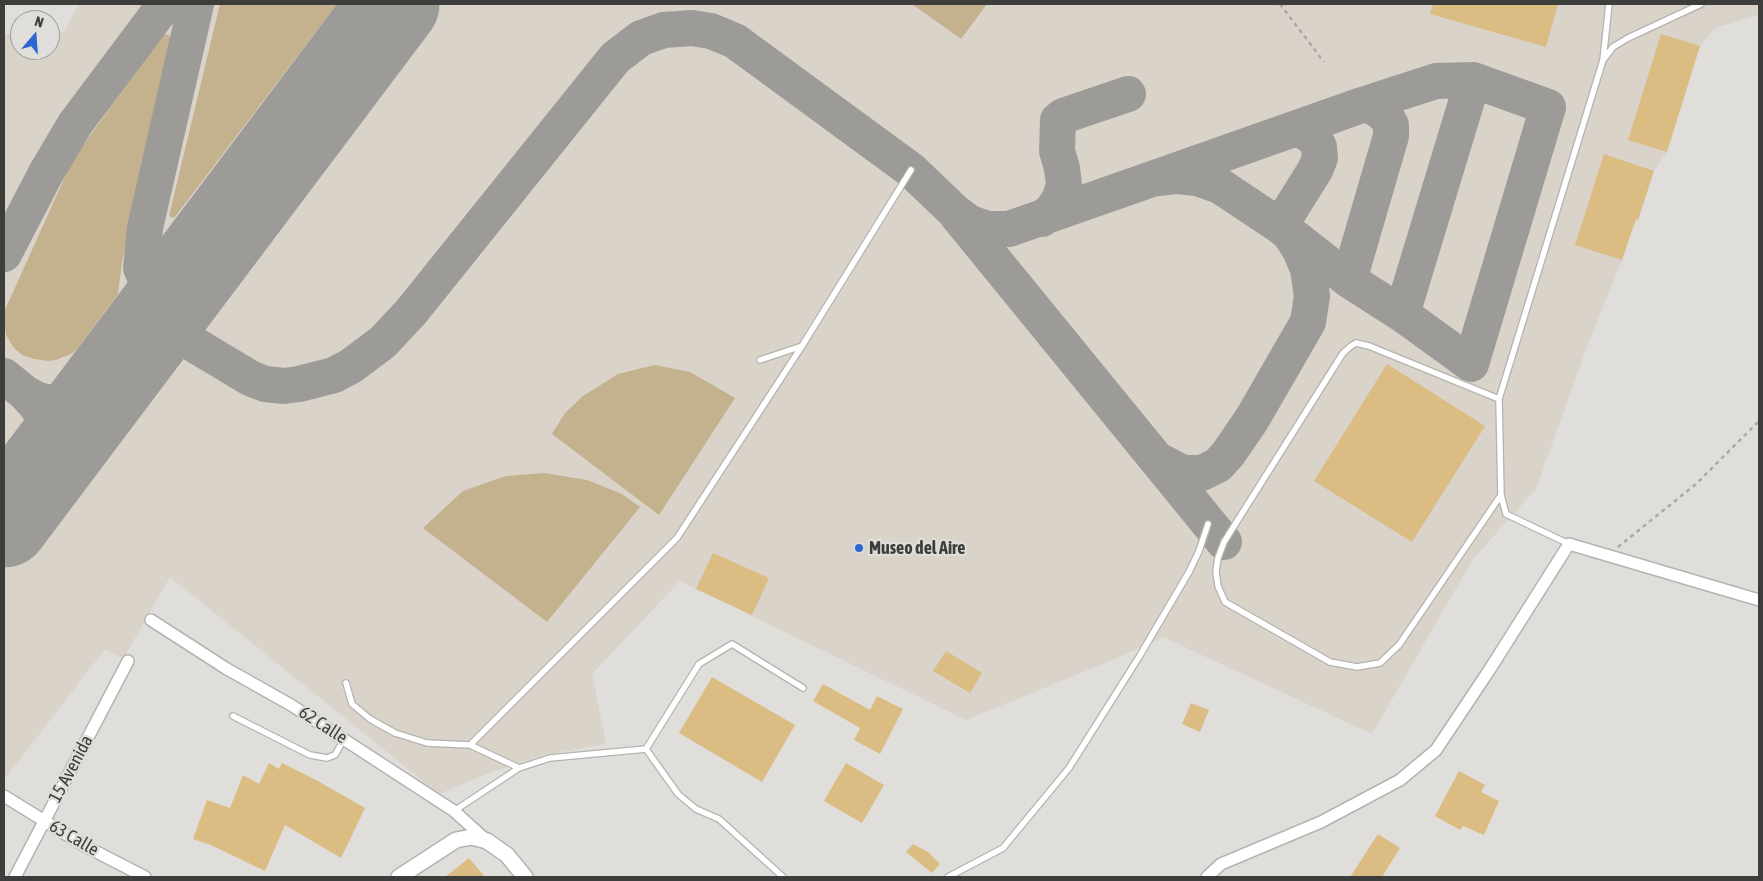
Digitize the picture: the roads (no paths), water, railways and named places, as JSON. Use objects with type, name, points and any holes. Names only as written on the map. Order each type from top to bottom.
[{"type":"main road","points":[[399,877],[456,840],[472,838],[487,841],[507,855],[525,877]]},
{"type":"street","points":[[1207,877],[1221,864],[1321,822],[1400,780],[1436,750],[1569,544],[1759,600]]},
{"type":"street","name":"62 Calle","points":[[151,620],[227,669],[291,705],[454,811],[487,841]]},
{"type":"street","name":"15 Avenida","points":[[15,877],[128,661]]},
{"type":"street","name":"63 Calle","points":[[4,796],[85,846],[145,877]]},
{"type":"lane","points":[[1569,544],[1506,514],[1501,495],[1499,399],[1603,60],[1609,4]]},
{"type":"lane","points":[[1603,60],[1613,47],[1628,38],[1701,4]]},
{"type":"lane","points":[[470,745],[677,538],[802,346],[911,170]]},
{"type":"lane","points":[[1499,399],[1369,346],[1356,344],[1351,346],[1343,353],[1224,542],[1218,558],[1216,571],[1218,586],[1225,602],[1330,662],[1357,667],[1380,662],[1399,645],[1501,495]]},
{"type":"lane","points":[[760,360],[802,346]]},
{"type":"lane","points":[[948,877],[1003,848],[1069,768],[1139,657],[1184,580],[1199,551],[1208,524]]},
{"type":"lane","points":[[646,749],[700,664],[732,644],[803,688]]},
{"type":"lane","points":[[346,683],[352,704],[370,719],[395,733],[427,743],[470,745],[519,768]]},
{"type":"lane","points":[[233,716],[310,755],[327,758],[335,754],[344,740]]},
{"type":"lane","points":[[454,811],[519,768],[550,758],[646,749]]},
{"type":"lane","points":[[646,749],[678,794],[696,809],[719,819],[783,877]]},
{"type":"place","name":"Museo del Aire","points":[[859,548]]}]
